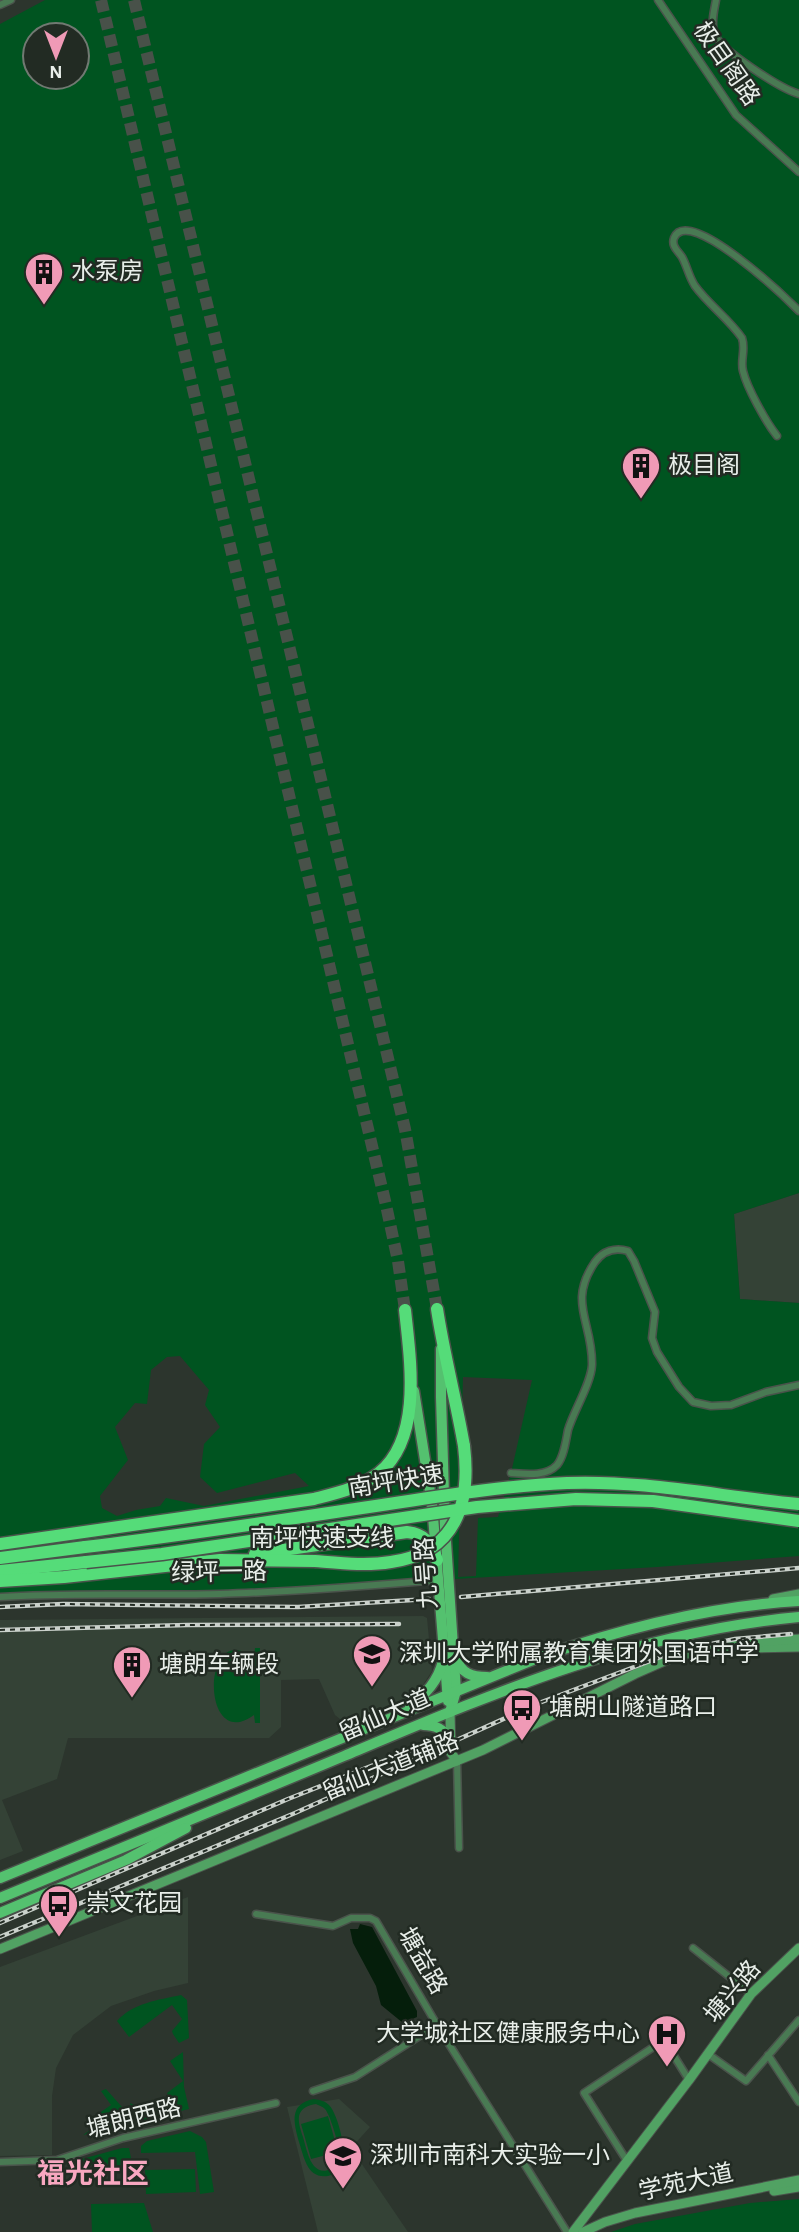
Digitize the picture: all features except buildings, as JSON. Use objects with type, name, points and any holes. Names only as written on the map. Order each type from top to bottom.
[{"type":"highway","name":"南坪快速支线","points":[[0,1581],[220,1560],[367,1564],[392,1562],[414,1556],[434,1545],[454,1524],[463,1503],[467,1476],[464,1446],[438,1309]]},
{"type":"highway","name":"南坪快速支线","points":[[0,1544],[314,1499],[361,1484],[380,1472],[393,1457],[408,1419],[412,1374],[405,1310]]},
{"type":"highway","name":"南坪快速","points":[[0,1558],[160,1538],[468,1492],[567,1483],[648,1486],[799,1504]]},
{"type":"highway","name":"南坪快速","points":[[0,1571],[162,1554],[465,1509],[576,1499],[653,1501],[799,1521]]},
{"type":"highway","points":[[220,1560],[407,1532],[416,1533],[429,1541],[437,1560]]},
{"type":"main road","name":"九号路","points":[[442,1340],[444,1516],[452,1693],[450,1712]]},
{"type":"main road","name":"九号路","points":[[412,1374],[432,1504],[449,1648]]},
{"type":"main road","points":[[743,1606],[799,1594]]},
{"type":"main road","name":"留仙大道","points":[[0,1878],[564,1649],[638,1626],[743,1606],[799,1601]]},
{"type":"main road","name":"留仙大道","points":[[0,1898],[450,1712],[572,1665],[647,1643],[754,1621],[799,1617]]},
{"type":"main road","name":"留仙大道辅路","points":[[0,1955],[457,1764],[676,1656],[732,1644],[799,1639]]},
{"type":"main road","name":"留仙大道辅路","points":[[0,1949],[457,1764],[486,1755],[665,1667],[691,1658],[736,1650],[799,1647]]},
{"type":"main road","points":[[449,1648],[464,1672],[479,1677],[496,1675]]},
{"type":"main road","points":[[390,1718],[417,1701],[435,1682],[449,1648]]},
{"type":"main road","points":[[450,1712],[451,1753],[457,1764]]},
{"type":"main road","points":[[416,1726],[433,1725],[446,1732],[451,1740]]},
{"type":"main road","points":[[0,1913],[145,1850],[241,1799]]},
{"type":"main road","name":"塘兴路","points":[[573,2232],[690,2080],[751,1993],[799,1948]]},
{"type":"main road","name":"学苑大道","points":[[589,2231],[635,2213],[799,2180]]},
{"type":"main road","name":"学苑大道","points":[[589,2231],[628,2220],[799,2187]]},
{"type":"main road","points":[[583,2217],[589,2231]]},
{"type":"street","points":[[0,5],[11,0]]},
{"type":"street","name":"极目阁路","points":[[658,0],[736,115],[799,172]]},
{"type":"street","name":"极目阁路","points":[[716,0],[713,27],[719,42],[778,84],[799,94]]},
{"type":"street","points":[[777,436],[769,426],[743,371],[745,349],[742,338],[695,286],[674,246],[675,235],[681,231],[693,232],[721,245],[799,311]]},
{"type":"street","points":[[511,1473],[548,1471],[560,1460],[570,1425],[592,1369],[590,1341],[582,1307],[584,1283],[599,1257],[618,1248],[628,1251],[651,1300],[655,1312],[652,1338],[657,1352],[679,1387],[693,1402],[710,1406],[731,1405],[799,1385]]},
{"type":"street","name":"绿坪一路","points":[[0,1597],[41,1594],[219,1594],[338,1589],[439,1580]]},
{"type":"street","points":[[457,1764],[459,1848]]},
{"type":"street","name":"塘益路","points":[[256,1914],[333,1926],[351,1918],[370,1918],[376,1921],[437,2025],[567,2232]]},
{"type":"street","points":[[693,1948],[751,1993]]},
{"type":"street","points":[[708,2054],[746,2081],[799,2020]]},
{"type":"street","points":[[313,2091],[355,2077],[437,2025]]},
{"type":"street","points":[[627,2161],[584,2093],[664,2040],[690,2080]]},
{"type":"street","points":[[768,2055],[799,2102]]},
{"type":"street","name":"塘朗西路","points":[[0,2162],[57,2160],[122,2138],[276,2103]]},
{"type":"shaded area","points":[[799,1193],[799,1303],[740,1299],[734,1214]]},
{"type":"shaded area","name":"塘朗车辆段","points":[[427,1618],[432,1671],[415,1697],[346,1724],[335,1715],[319,1679],[281,1680],[281,1727],[269,1738],[68,1738],[57,1779],[2,1800],[23,1851],[0,1860],[0,1620]]},
{"type":"shaded area","points":[[188,1897],[188,1983],[111,2006],[73,2035],[56,2068],[52,2096],[52,2155],[0,2156],[0,1967]]},
{"type":"shaded area","points":[[360,1924],[372,1927],[417,2011],[417,2017],[403,2023],[381,2005],[376,1986],[353,1943],[350,1929],[358,1929]]},
{"type":"shaded area","name":"深圳市南科大实验一小","points":[[339,2099],[370,2127],[351,2148],[408,2232],[318,2232],[287,2107]]},
{"type":"green space","points":[[45,0],[799,0],[799,1193],[734,1214],[740,1299],[799,1303],[799,1556],[338,1586],[0,1596],[0,24]],"holes":[[[180,1356],[209,1390],[205,1405],[220,1427],[204,1444],[200,1477],[217,1493],[295,1473],[309,1486],[204,1506],[166,1498],[160,1506],[117,1516],[102,1508],[100,1496],[128,1460],[115,1427],[135,1403],[147,1404],[151,1370],[167,1357]],[[463,1377],[532,1380],[498,1517],[478,1518],[476,1576],[458,1577]]]},
{"type":"green space","points":[[255,1648],[260,1648],[260,1723],[255,1723],[254,1715],[236,1722],[224,1717],[216,1703],[216,1668],[224,1655],[237,1650],[254,1658]]},
{"type":"green space","points":[[181,1995],[187,2000],[189,2038],[179,2043],[172,2031],[182,2019],[172,2005],[129,2037],[117,2021],[138,2006]]},
{"type":"green space","points":[[183,2052],[184,2087],[189,2109],[136,2122],[130,2103],[145,2118],[171,2100],[167,2093],[183,2081],[170,2061]]},
{"type":"green space","points":[[106,2089],[122,2107],[125,2125],[83,2135],[99,2124],[95,2116],[111,2105],[101,2091]]},
{"type":"green space","points":[[314,2099],[327,2104],[339,2126],[343,2162],[330,2176],[321,2176],[311,2171],[303,2154],[295,2115],[300,2105]],"holes":[[[316,2104],[325,2109],[329,2117],[340,2156],[334,2167],[324,2171],[319,2170],[311,2161],[299,2121],[303,2109]]]},
{"type":"green space","points":[[328,2116],[338,2152],[311,2159],[301,2124]]},
{"type":"green space","points":[[190,2131],[206,2142],[214,2192],[200,2194],[195,2152],[141,2153],[141,2146],[147,2141]]},
{"type":"green space","points":[[129,2148],[132,2163],[121,2166],[68,2166],[71,2162]]},
{"type":"green space","points":[[195,2169],[196,2192],[146,2194],[145,2170]]},
{"type":"green space","points":[[799,2199],[799,2232],[611,2232],[635,2224],[750,2203]]},
{"type":"green space","points":[[144,2203],[153,2232],[92,2232],[91,2204]]},
{"type":"tunnel","points":[[101,0],[386,1205],[405,1310]]},
{"type":"tunnel","points":[[134,0],[405,1129],[437,1309]]},
{"type":"railway","points":[[461,1597],[799,1568]]},
{"type":"railway","points":[[0,1607],[63,1604],[298,1607],[429,1599]]},
{"type":"railway","points":[[0,1630],[187,1625],[399,1624]]},
{"type":"railway","points":[[0,1937],[295,1813],[539,1703],[678,1651],[735,1639],[791,1634]]},
{"type":"railway","points":[[0,1923],[288,1799],[414,1749]]},
{"type":"place","name":"水泵房","points":[[44,306]]},
{"type":"place","name":"极目阁","points":[[641,500]]},
{"type":"place","name":"深圳大学附属教育集团外国语中学","points":[[372,1688]]},
{"type":"place","name":"塘朗车辆段","points":[[132,1699]]},
{"type":"place","name":"塘朗山隧道路口","points":[[522,1742]]},
{"type":"place","name":"崇文花园","points":[[59,1938]]},
{"type":"place","name":"大学城社区健康服务中心","points":[[667,2068]]},
{"type":"place","name":"深圳市南科大实验一小","points":[[343,2190]]},
{"type":"district","name":"福光社区","points":[[93,2175]]}]
